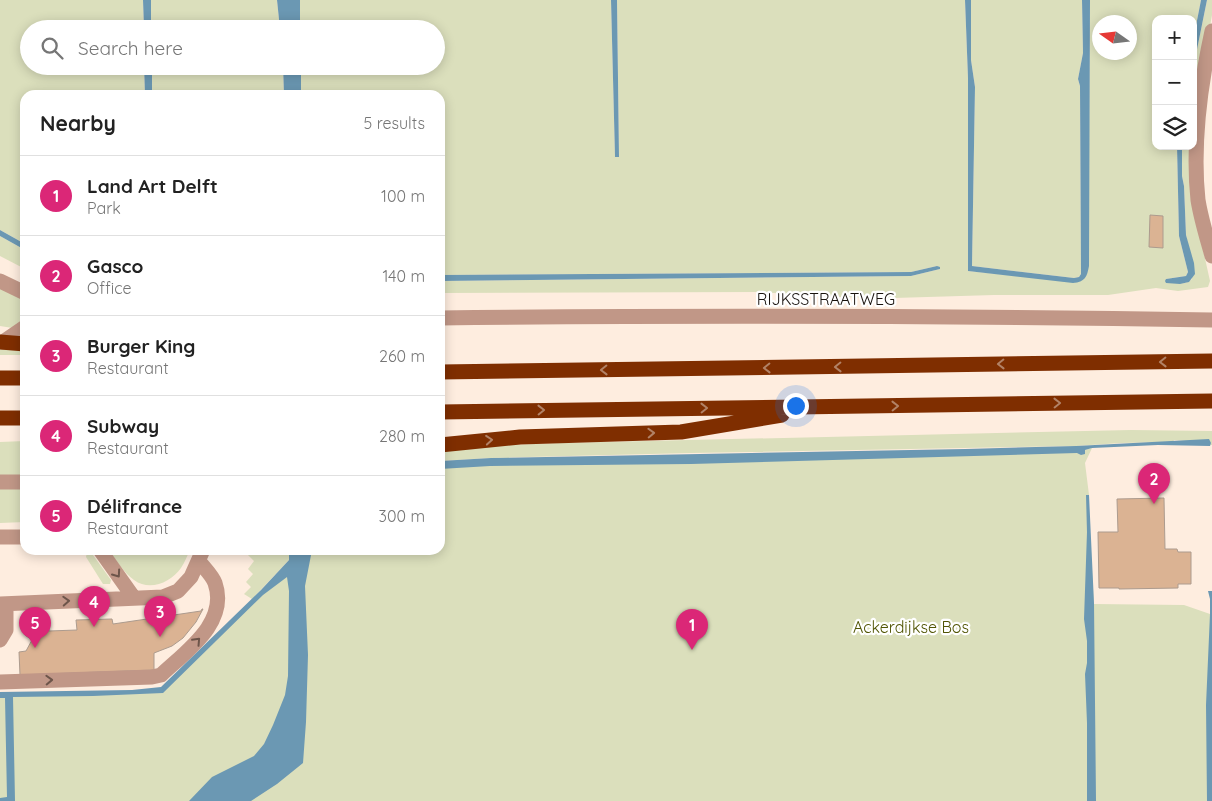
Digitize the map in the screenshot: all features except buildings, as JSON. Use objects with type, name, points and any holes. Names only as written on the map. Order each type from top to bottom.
[{"type":"highway","points":[[2,342],[20,344]]},
{"type":"highway","points":[[445,372],[1212,361]]},
{"type":"highway","points":[[0,378],[20,378]]},
{"type":"highway","points":[[445,412],[1212,402]]},
{"type":"highway","points":[[445,445],[520,438],[681,432],[828,406]]},
{"type":"highway","points":[[0,418],[20,418]]},
{"type":"street","points":[[1212,31],[1197,128],[1196,159],[1198,201],[1212,256]]},
{"type":"street","points":[[0,281],[20,291]]},
{"type":"street","name":"RIJKSSTRAATWEG","points":[[445,318],[602,316],[993,317],[1212,320]]},
{"type":"street","points":[[2,342],[20,329]]},
{"type":"street","points":[[0,482],[20,482]]},
{"type":"street","points":[[0,537],[20,537]]},
{"type":"street","points":[[104,555],[134,598]]},
{"type":"street","points":[[0,640],[6,630],[3,604],[163,597],[178,591],[191,577],[201,555]]},
{"type":"street","points":[[0,682],[152,678],[161,675],[206,632],[215,614],[217,602],[215,583],[201,555]]},
{"type":"green space","points":[[0,0],[143,0],[144,20],[20,20],[20,75],[144,75],[145,90],[20,90],[20,241],[0,230]]},
{"type":"green space","points":[[151,0],[277,0],[279,20],[151,20]]},
{"type":"green space","points":[[300,0],[611,0],[615,157],[619,156],[617,0],[965,0],[968,78],[968,271],[1079,282],[1088,266],[1090,0],[1201,0],[1197,20],[1197,15],[1152,15],[1152,150],[1177,150],[1179,236],[1188,272],[1186,276],[1166,279],[1186,283],[1192,279],[1186,235],[1182,150],[1192,150],[1200,236],[1210,281],[1208,287],[1178,291],[1156,288],[1108,295],[994,295],[894,298],[837,297],[760,292],[445,293],[445,281],[911,276],[940,269],[937,266],[911,272],[445,275],[445,90],[301,90],[301,75],[445,75],[445,20],[300,20]]},
{"type":"green space","points":[[971,0],[1082,0],[1083,53],[1078,79],[1080,86],[1081,274],[1079,277],[1074,278],[972,266],[975,87],[971,60]]},
{"type":"green space","points":[[1207,0],[1212,0],[1212,15],[1197,99],[1197,49]]},
{"type":"green space","points":[[152,75],[283,75],[284,90],[152,90]]},
{"type":"green space","points":[[0,236],[20,247],[20,266],[0,256]]},
{"type":"green space","points":[[0,287],[20,297],[20,329],[0,326]]},
{"type":"green space","points":[[0,349],[20,351],[20,355],[0,355]]},
{"type":"green space","points":[[1131,430],[1212,431],[1212,445],[1210,445],[1211,443],[1174,440],[1173,442],[1076,446],[691,453],[445,461],[445,448],[559,443]]},
{"type":"green space","points":[[20,441],[20,476],[0,476],[0,442]]},
{"type":"green space","name":"Ackerdijkse Bos","points":[[1092,448],[1085,463],[1089,495],[1094,607],[1094,604],[1184,605],[1210,614],[1212,801],[0,801],[0,695],[163,690],[297,555],[445,555],[445,465],[1085,450]]},
{"type":"green space","points":[[20,485],[20,522],[0,523],[0,486]]},
{"type":"green space","points":[[86,555],[93,555],[111,580],[110,584],[103,584]]},
{"type":"green space","points":[[112,555],[188,555],[177,573],[160,584],[140,584],[120,566]]},
{"type":"green space","points":[[248,555],[289,555],[289,560],[252,599],[244,594],[251,587],[246,582],[253,574],[248,569],[254,561]]},
{"type":"water","points":[[143,0],[151,0],[151,20],[144,20]]},
{"type":"water","points":[[277,0],[300,0],[300,20],[279,20]]},
{"type":"water","points":[[611,0],[617,0],[619,157],[615,157]]},
{"type":"water","points":[[965,0],[971,0],[971,60],[975,87],[972,266],[1074,278],[1079,277],[1081,274],[1080,86],[1078,79],[1083,53],[1082,0],[1090,0],[1089,266],[1083,280],[1073,283],[968,271],[968,78]]},
{"type":"water","points":[[1201,0],[1207,0],[1197,49],[1197,20]]},
{"type":"water","points":[[144,75],[152,75],[152,90],[145,90]]},
{"type":"water","points":[[283,75],[301,75],[301,90],[284,90]]},
{"type":"water","points":[[1177,150],[1182,150],[1186,235],[1195,274],[1189,282],[1180,284],[1166,283],[1166,279],[1186,276],[1188,272],[1179,236]]},
{"type":"water","points":[[0,230],[20,241],[20,247],[0,236]]},
{"type":"water","points":[[940,267],[940,269],[911,276],[445,281],[445,275],[911,272]]},
{"type":"water","points":[[1209,439],[1211,443],[1210,446],[1158,445],[1092,448],[1085,450],[1085,454],[1081,455],[1077,453],[691,464],[490,466],[445,469],[445,461],[491,458],[1076,446]]},
{"type":"water","points":[[1086,495],[1089,495],[1094,603],[1096,801],[1087,801],[1085,674],[1087,641],[1084,619],[1087,532]]},
{"type":"water","points":[[289,555],[311,555],[305,586],[308,655],[303,763],[277,784],[251,801],[189,801],[212,777],[254,756],[264,744],[273,725],[285,695],[288,676],[289,591],[287,577],[263,595],[163,693],[13,697],[15,801],[0,801],[0,798],[7,797],[5,698],[0,698],[0,692],[132,690],[161,687],[261,590],[289,560]]},
{"type":"water","points":[[1208,591],[1212,591],[1212,801],[1207,801],[1206,705],[1210,614]]},
{"type":"place","name":"Gasco","points":[[1154,504]]},
{"type":"place","name":"Subway","points":[[94,627]]},
{"type":"place","name":"Burger King","points":[[160,637]]},
{"type":"place","name":"Délifrance","points":[[35,648]]},
{"type":"place","name":"Land Art Delft","points":[[692,650]]}]
